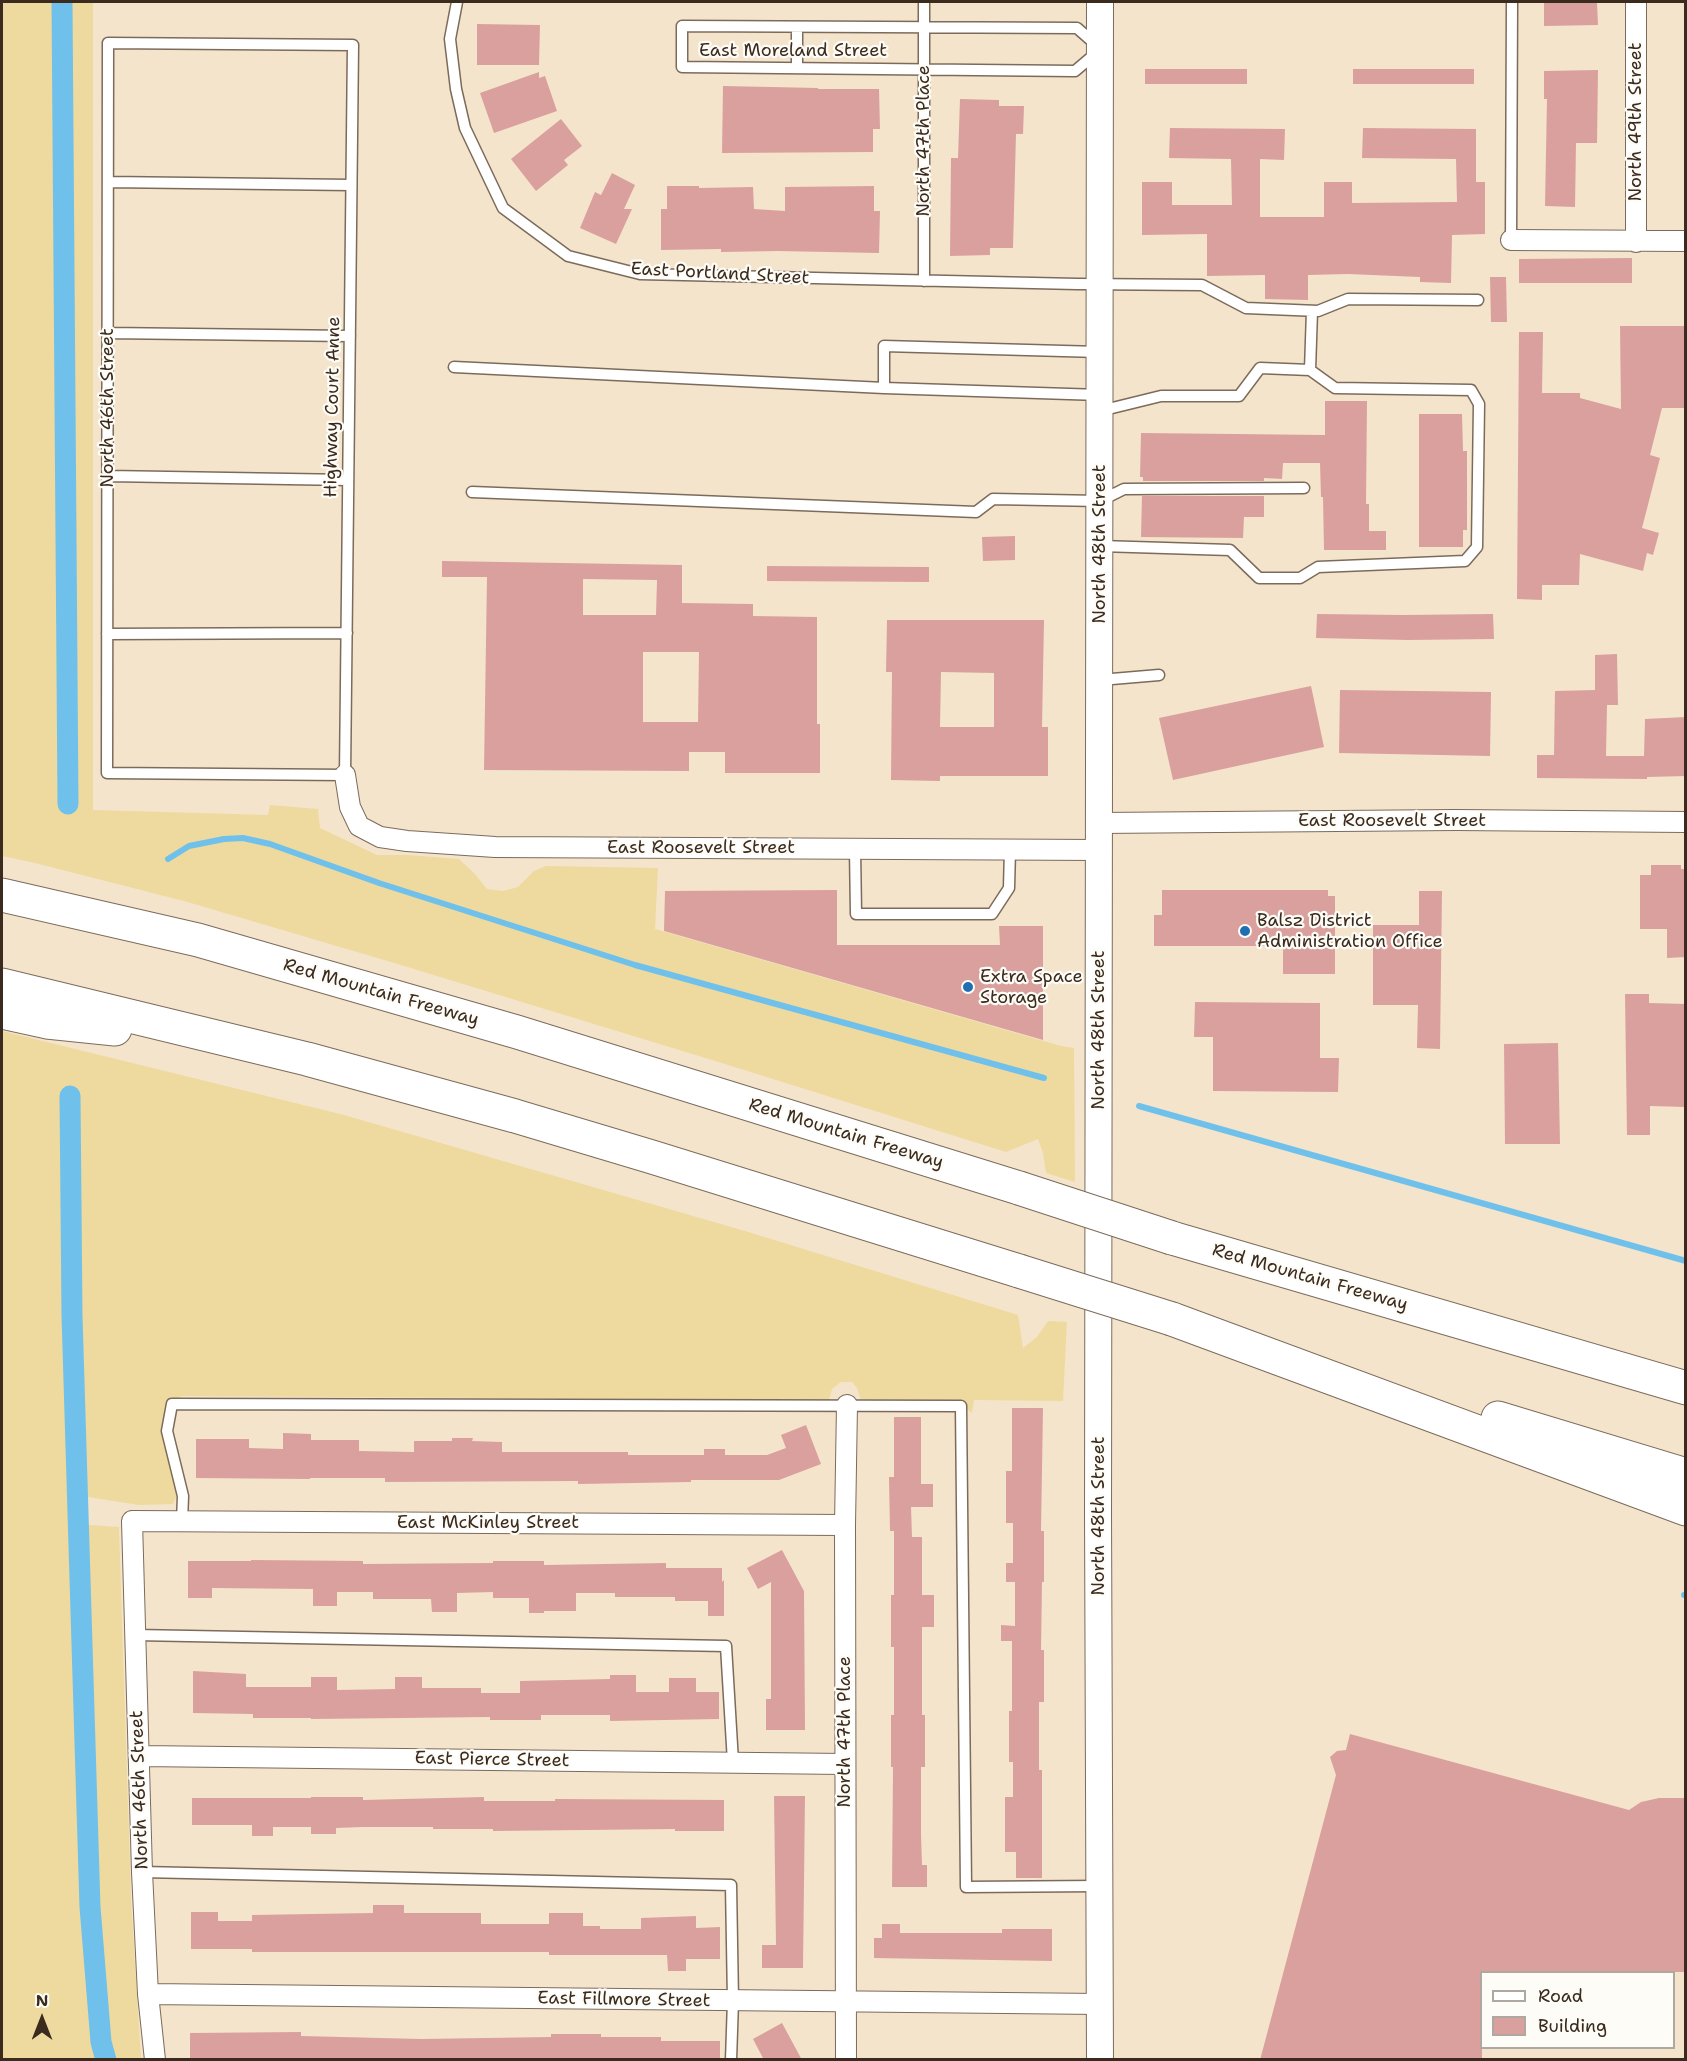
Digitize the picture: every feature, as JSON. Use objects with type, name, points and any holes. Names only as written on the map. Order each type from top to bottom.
[{"type":"highway","name":"Red Mountain Freeway","points":[[2,895],[198,940],[517,1032],[1172,1238],[1686,1388]]},
{"type":"highway","points":[[2,985],[357,1072],[584,1136],[1172,1319],[1686,1475]]},
{"type":"highway","points":[[2,1012],[47,1022],[239,1042]]},
{"type":"highway","points":[[1172,1319],[1686,1509]]},
{"type":"street","name":"North 48th Street","points":[[1100,2],[1101,2060]]},
{"type":"street","name":"North 49th Street","points":[[1636,2],[1636,242]]},
{"type":"street","points":[[1511,240],[1686,241]]},
{"type":"street","name":"East Roosevelt Street","points":[[345,775],[350,807],[358,826],[380,837],[406,841],[495,848],[1099,850]]},
{"type":"street","name":"East Roosevelt Street","points":[[1099,822],[1456,820],[1686,822]]},
{"type":"street","name":"North 47th Place","points":[[846,2060],[845,1525],[847,1406]]},
{"type":"street","name":"East McKinley Street","points":[[132,1521],[845,1525]]},
{"type":"street","name":"North 46th Street","points":[[132,1521],[142,1872],[148,1994],[155,2060]]},
{"type":"street","name":"East Pierce Street","points":[[139,1756],[846,1764]]},
{"type":"street","name":"East Fillmore Street","points":[[148,1994],[1100,2004]]},
{"type":"lane","name":"East Portland Street","points":[[457,2],[450,39],[456,89],[465,128],[503,207],[568,256],[640,274],[1100,285],[1202,285],[1246,308],[1318,311],[1348,300],[1478,300]]},
{"type":"lane","name":"North 47th Place","points":[[924,2],[924,281]]},
{"type":"lane","points":[[1511,240],[1512,2]]},
{"type":"lane","name":"East Moreland Street","points":[[682,27],[924,27],[1077,28],[1101,48],[1075,71],[682,67],[682,27]]},
{"type":"lane","points":[[797,27],[797,68]]},
{"type":"lane","name":"North 46th Street","points":[[108,43],[107,773],[345,775]]},
{"type":"lane","name":"Highway Court Anne","points":[[108,43],[352,45],[345,775]]},
{"type":"lane","points":[[108,182],[351,186]]},
{"type":"lane","points":[[1310,370],[1312,310]]},
{"type":"lane","points":[[108,333],[350,336]]},
{"type":"lane","points":[[884,388],[884,346],[1100,352]]},
{"type":"lane","points":[[453,367],[884,388],[1100,403],[1161,396],[1239,396],[1260,368],[1310,370],[1335,388],[1471,390],[1479,404],[1477,547],[1465,561],[1318,567],[1300,578],[1259,578],[1230,549],[1100,546]]},
{"type":"lane","points":[[108,476],[348,480]]},
{"type":"lane","points":[[472,492],[976,512],[993,499],[1100,501],[1124,489],[1304,488]]},
{"type":"lane","points":[[107,634],[347,633]]},
{"type":"lane","points":[[1100,680],[1159,675]]},
{"type":"lane","points":[[855,849],[856,915],[992,914],[1009,888],[1010,849]]},
{"type":"lane","points":[[182,1521],[183,1496],[167,1431],[172,1404],[961,1406],[966,1887],[1100,1886]]},
{"type":"lane","points":[[135,1635],[726,1646],[733,1762]]},
{"type":"lane","points":[[142,1872],[731,1885],[733,2001],[731,2060]]},
{"type":"sand","points":[[2,2],[93,2],[93,810],[268,815],[270,805],[318,809],[320,828],[377,855],[459,859],[487,889],[503,891],[518,887],[534,871],[546,866],[658,868],[655,929],[1074,1048],[1075,1182],[1046,1173],[1038,1139],[1006,1152],[391,962],[184,901],[2,856]]},
{"type":"sand","points":[[2,1031],[344,1115],[745,1231],[1018,1315],[1023,1348],[1037,1337],[1048,1321],[1067,1322],[1063,1401],[974,1400],[972,1413],[957,1401],[861,1400],[852,1382],[841,1382],[832,1389],[829,1400],[182,1396],[166,1404],[163,1426],[179,1491],[173,1504],[139,1505],[75,1495],[76,1524],[119,1527],[131,1899],[141,2059],[2,2059]]},
{"type":"building","points":[[1544,2],[1597,2],[1598,25],[1544,26]]},
{"type":"building","points":[[477,24],[540,25],[539,65],[477,65]]},
{"type":"building","points":[[1145,69],[1247,69],[1247,84],[1145,84]]},
{"type":"building","points":[[1353,69],[1474,69],[1474,84],[1353,84]]},
{"type":"building","points":[[1598,70],[1597,143],[1576,143],[1575,207],[1545,206],[1547,99],[1544,99],[1544,71]]},
{"type":"building","points":[[539,72],[539,78],[545,76],[557,111],[494,133],[480,93]]},
{"type":"building","points":[[723,86],[879,89],[880,129],[873,129],[873,152],[722,153]]},
{"type":"building","points":[[960,99],[999,100],[999,106],[1024,106],[1023,134],[1016,134],[1013,248],[990,248],[990,255],[950,256],[951,158],[958,158]]},
{"type":"building","points":[[561,119],[582,146],[564,160],[568,165],[536,191],[511,159]]},
{"type":"building","points":[[1170,128],[1285,129],[1284,160],[1260,159],[1260,217],[1324,217],[1324,182],[1352,182],[1352,203],[1457,202],[1456,159],[1362,158],[1363,128],[1476,129],[1476,182],[1485,182],[1485,234],[1452,235],[1451,283],[1420,282],[1420,277],[1308,275],[1308,300],[1265,299],[1265,275],[1207,276],[1207,234],[1142,235],[1142,182],[1172,182],[1172,205],[1232,205],[1231,159],[1169,158]]},
{"type":"building","points":[[612,173],[635,185],[624,209],[632,209],[616,244],[580,228],[595,192],[601,195]]},
{"type":"building","points":[[667,186],[753,187],[754,209],[785,211],[785,187],[874,186],[874,211],[880,211],[879,253],[721,252],[721,249],[661,250],[661,209],[667,209]]},
{"type":"building","points":[[1632,258],[1632,283],[1519,283],[1519,259]]},
{"type":"building","points":[[1490,277],[1506,277],[1507,322],[1491,322]]},
{"type":"building","points":[[1620,326],[1686,326],[1686,408],[1662,408],[1650,455],[1660,458],[1642,528],[1659,533],[1653,555],[1647,553],[1643,571],[1580,554],[1579,585],[1542,585],[1542,600],[1517,599],[1519,332],[1543,332],[1542,393],[1580,393],[1580,398],[1621,409]]},
{"type":"building","points":[[1325,401],[1367,401],[1366,504],[1369,504],[1369,531],[1386,531],[1386,550],[1324,550],[1320,463],[1283,463],[1282,479],[1264,478],[1264,481],[1143,481],[1143,477],[1140,477],[1141,433],[1325,435]]},
{"type":"building","points":[[1419,414],[1462,414],[1463,451],[1467,451],[1467,530],[1463,530],[1463,547],[1419,547]]},
{"type":"building","points":[[1142,496],[1264,496],[1264,517],[1244,517],[1243,538],[1141,537]]},
{"type":"building","points":[[1015,536],[1015,560],[983,561],[982,537]]},
{"type":"building","points":[[442,561],[682,565],[682,603],[753,604],[753,616],[817,617],[817,724],[820,724],[820,773],[725,773],[725,752],[689,752],[689,771],[484,770],[487,577],[442,577]],"holes":[[[583,579],[657,580],[656,615],[583,615]],[[643,652],[699,652],[698,722],[643,722]]]},
{"type":"building","points":[[767,566],[929,567],[929,582],[767,581]]},
{"type":"building","points":[[1317,614],[1493,614],[1494,639],[1316,638]]},
{"type":"building","points":[[887,620],[1044,620],[1042,727],[1048,727],[1048,776],[940,776],[940,781],[891,780],[892,672],[886,672]],"holes":[[[941,672],[994,673],[994,727],[940,727]]]},
{"type":"building","points":[[1617,654],[1618,705],[1607,705],[1606,756],[1644,756],[1645,719],[1686,717],[1686,776],[1647,777],[1647,779],[1537,778],[1537,755],[1554,755],[1555,691],[1595,690],[1595,655]]},
{"type":"building","points":[[1311,686],[1324,747],[1173,780],[1159,718]]},
{"type":"building","points":[[1340,690],[1491,692],[1490,756],[1339,753]]},
{"type":"building","points":[[1651,865],[1681,865],[1681,869],[1686,869],[1686,957],[1667,958],[1667,929],[1640,929],[1640,875],[1651,875]]},
{"type":"building","points":[[837,890],[837,945],[1000,945],[999,926],[1043,926],[1043,1040],[664,931],[665,891]]},
{"type":"building","name":"Balsz District Administration Office","points":[[1162,890],[1328,890],[1328,896],[1335,896],[1335,974],[1283,974],[1283,946],[1154,946],[1154,915],[1162,915]]},
{"type":"building","points":[[1419,891],[1442,891],[1440,1049],[1417,1048],[1418,1005],[1373,1005],[1373,925],[1419,925]]},
{"type":"building","points":[[1625,994],[1649,994],[1649,1003],[1686,1004],[1686,1107],[1650,1106],[1650,1135],[1627,1135]]},
{"type":"building","points":[[1195,1002],[1320,1003],[1320,1058],[1339,1058],[1338,1092],[1213,1091],[1213,1037],[1194,1037]]},
{"type":"building","points":[[1558,1043],[1560,1144],[1505,1144],[1504,1044]]},
{"type":"building","points":[[1012,1408],[1043,1408],[1041,1531],[1044,1531],[1044,1582],[1042,1582],[1041,1650],[1044,1650],[1044,1702],[1039,1702],[1039,1770],[1042,1770],[1042,1878],[1016,1878],[1016,1852],[1005,1852],[1005,1797],[1013,1797],[1013,1762],[1009,1762],[1012,1641],[1001,1641],[1001,1625],[1015,1626],[1015,1582],[1006,1582],[1006,1563],[1013,1563],[1013,1523],[1006,1523],[1006,1471],[1012,1471]]},
{"type":"building","points":[[894,1417],[921,1417],[921,1484],[933,1484],[933,1507],[911,1507],[912,1537],[922,1537],[922,1595],[934,1595],[934,1627],[922,1627],[922,1715],[925,1715],[925,1767],[921,1767],[921,1835],[922,1865],[927,1865],[927,1887],[892,1887],[891,1715],[894,1715],[894,1647],[891,1647],[891,1595],[894,1595],[894,1531],[890,1531],[889,1477],[894,1477]]},
{"type":"building","points":[[806,1425],[821,1464],[779,1480],[578,1484],[578,1481],[385,1482],[385,1478],[196,1478],[196,1439],[249,1439],[249,1448],[283,1449],[283,1433],[311,1434],[311,1440],[359,1440],[359,1451],[414,1452],[414,1441],[452,1441],[452,1438],[473,1438],[472,1441],[502,1442],[502,1452],[628,1452],[628,1455],[704,1455],[704,1449],[725,1449],[725,1455],[767,1455],[786,1448],[781,1435]]},
{"type":"building","points":[[782,1550],[804,1591],[805,1730],[766,1730],[766,1699],[771,1699],[771,1582],[758,1589],[747,1568]]},
{"type":"building","points":[[188,1561],[363,1561],[363,1564],[493,1563],[493,1561],[544,1561],[544,1565],[666,1563],[666,1568],[722,1568],[724,1616],[708,1616],[708,1601],[675,1601],[675,1597],[615,1597],[615,1593],[576,1593],[576,1611],[544,1611],[544,1613],[529,1613],[529,1598],[493,1598],[493,1592],[457,1593],[457,1612],[432,1612],[431,1599],[373,1599],[373,1592],[337,1592],[337,1606],[313,1606],[313,1589],[212,1588],[212,1598],[188,1598]]},
{"type":"building","points":[[193,1671],[246,1674],[246,1687],[311,1687],[311,1677],[337,1677],[337,1690],[395,1689],[395,1677],[422,1677],[422,1688],[481,1688],[481,1693],[520,1693],[520,1681],[610,1679],[610,1675],[636,1675],[636,1692],[669,1692],[669,1678],[696,1678],[696,1692],[719,1692],[719,1719],[610,1721],[610,1715],[541,1715],[541,1720],[490,1720],[490,1717],[311,1719],[253,1718],[253,1714],[193,1713]]},
{"type":"building","points":[[1350,1734],[1629,1810],[1641,1802],[1659,1798],[1686,1798],[1686,1972],[1480,1971],[1482,2060],[1260,2060],[1336,1775],[1330,1757],[1337,1751],[1346,1750]]},
{"type":"building","points":[[774,1796],[805,1796],[803,1968],[762,1968],[762,1945],[776,1945]]},
{"type":"building","points":[[363,1797],[363,1800],[484,1797],[484,1801],[724,1800],[724,1831],[675,1831],[675,1829],[493,1831],[493,1829],[433,1829],[433,1827],[363,1827],[336,1828],[336,1834],[311,1834],[311,1827],[273,1827],[273,1836],[252,1836],[252,1825],[192,1825],[192,1798]]},
{"type":"building","points":[[373,1905],[404,1905],[404,1913],[481,1913],[481,1924],[549,1924],[549,1913],[583,1913],[583,1926],[600,1926],[600,1929],[641,1929],[641,1918],[696,1916],[696,1928],[720,1927],[720,1959],[686,1959],[686,1971],[668,1971],[667,1955],[549,1955],[549,1952],[252,1952],[252,1949],[191,1949],[191,1912],[218,1912],[218,1921],[252,1921],[252,1915],[373,1913]]},
{"type":"building","points":[[882,1924],[900,1924],[900,1933],[1002,1933],[1002,1929],[1052,1929],[1052,1961],[874,1958],[874,1938],[882,1938]]},
{"type":"building","points":[[782,2023],[802,2060],[764,2060],[753,2039]]},
{"type":"building","points":[[301,2032],[301,2036],[421,2039],[551,2037],[551,2034],[661,2037],[661,2041],[720,2041],[720,2060],[190,2060],[190,2033]]},
{"type":"waterway","points":[[62,2],[68,804]]},
{"type":"waterway","points":[[168,859],[189,846],[224,839],[243,838],[270,844],[379,883],[635,965],[1044,1078]]},
{"type":"waterway","points":[[70,1096],[72,1316],[90,1907],[101,2042],[106,2060]]},
{"type":"waterway","points":[[1139,1106],[1686,1261]]},
{"type":"place","name":"Balsz District Administration Office","points":[[1245,931]]},
{"type":"place","name":"Extra Space Storage","points":[[968,987]]}]
